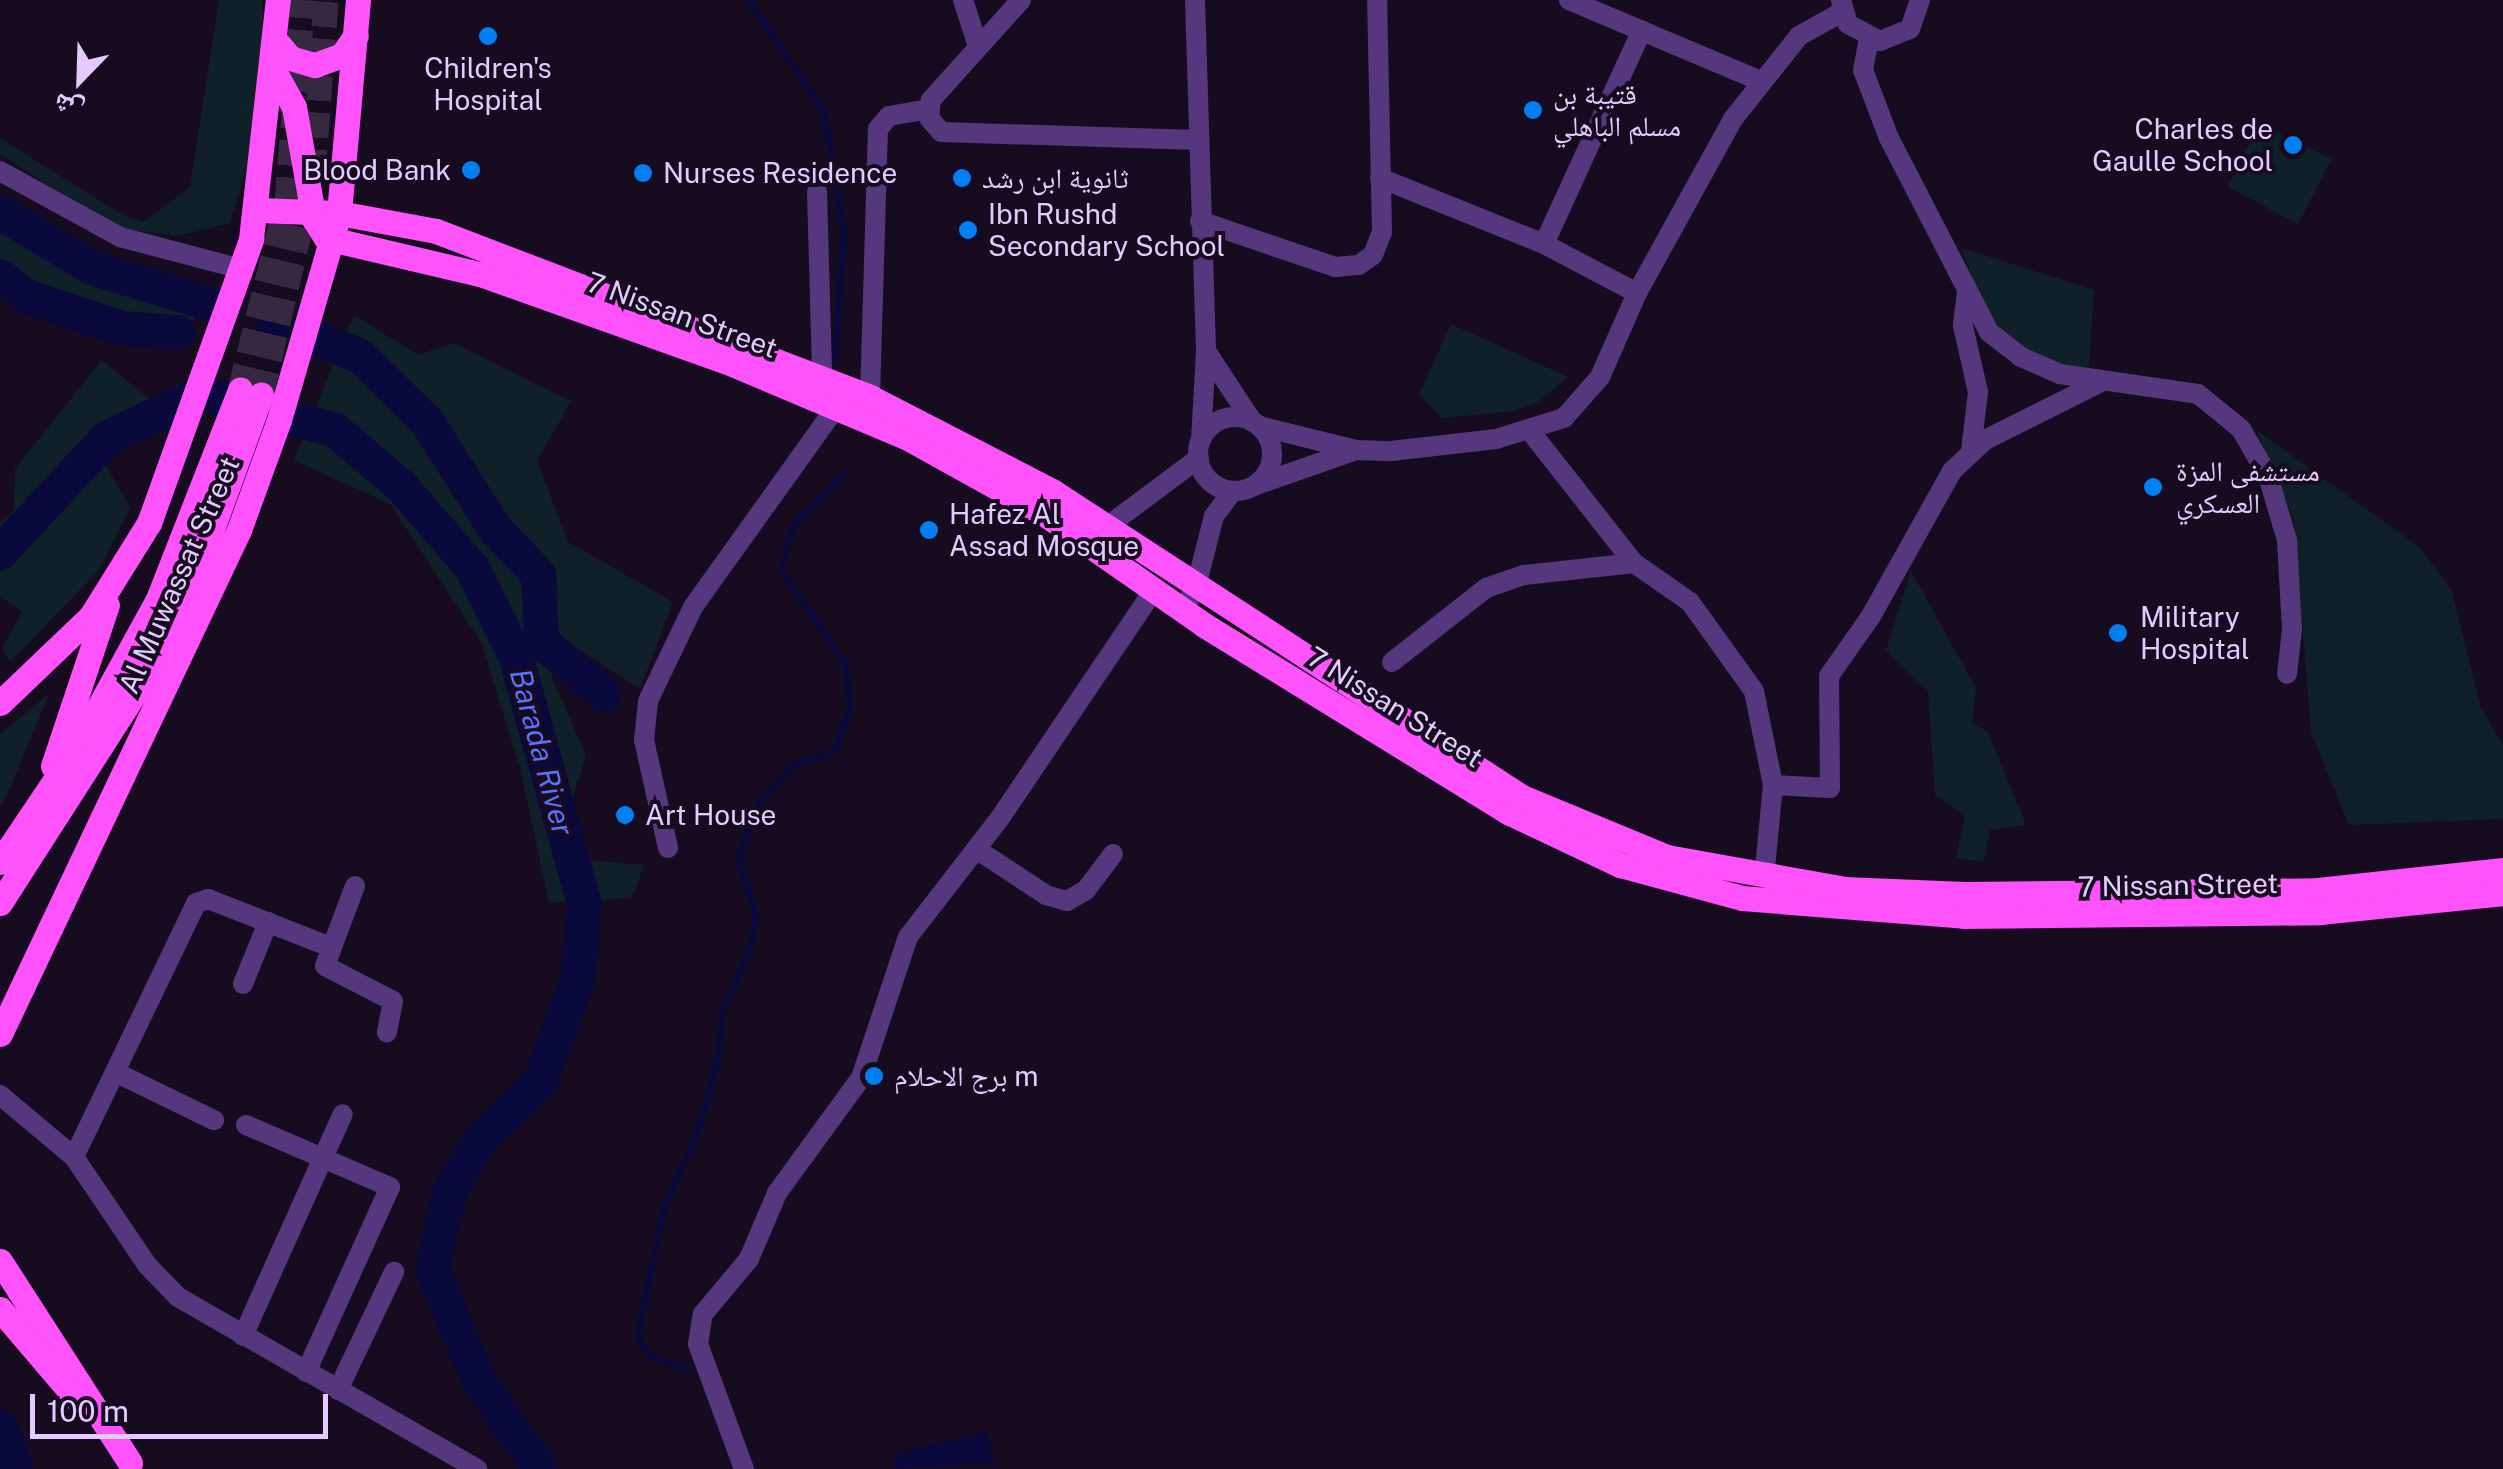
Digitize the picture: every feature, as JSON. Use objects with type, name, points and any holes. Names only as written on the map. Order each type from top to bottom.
[{"type":"main road","name":"Al Muwassat Street","points":[[0,703],[72,638],[113,586],[149,523],[241,269],[258,210],[278,0]]},
{"type":"main road","name":"Al Muwassat Street","points":[[0,904],[144,699],[238,530],[333,241],[326,212],[356,34],[358,0]]},
{"type":"main road","points":[[275,40],[290,58],[315,65],[342,56],[356,34]]},
{"type":"main road","points":[[273,69],[294,107],[326,212]]},
{"type":"main road","name":"7 Nissan Street","points":[[258,210],[326,212],[458,238],[870,396],[997,459],[1188,600],[1546,832],[1620,865],[1742,898],[1842,911],[2172,918],[2320,912],[2503,893]]},
{"type":"main road","name":"7 Nissan Street","points":[[333,241],[449,263],[836,406],[1097,536],[1154,591],[1188,600],[1557,815],[1667,857],[1764,878],[1844,888],[2172,896],[2318,890],[2503,870]]},
{"type":"main road","name":"Al Muwassat Street","points":[[0,862],[110,691],[158,599],[250,393],[207,544],[0,1034]]},
{"type":"main road","points":[[41,801],[113,586]]},
{"type":"main road","points":[[0,1261],[132,1466]]},
{"type":"main road","points":[[0,1309],[132,1466]]},
{"type":"street","points":[[963,0],[977,43]]},
{"type":"street","points":[[870,396],[878,130],[889,116],[928,109],[977,43],[1021,0]]},
{"type":"street","points":[[1196,0],[1206,350],[1200,449],[1210,480],[1233,490],[1356,450]]},
{"type":"street","points":[[1200,221],[1351,268],[1366,262],[1380,240],[1377,0]]},
{"type":"street","points":[[1569,0],[1760,81]]},
{"type":"street","points":[[1868,39],[1901,36],[1916,20],[1920,0]]},
{"type":"street","points":[[1097,536],[1200,449],[1222,419],[1256,423],[1356,450],[1444,447],[1530,431],[1564,418],[1590,393],[1637,293],[1760,81],[1798,36],[1841,6],[1868,39],[1866,83],[1989,332],[2021,357],[2060,374],[2198,394],[2241,429],[2272,486],[2287,540],[2292,629],[2287,674]]},
{"type":"street","points":[[1544,244],[1642,30]]},
{"type":"street","points":[[928,109],[934,126],[949,136],[1198,140]]},
{"type":"street","points":[[0,171],[120,237],[241,269]]},
{"type":"street","points":[[1380,178],[1544,244],[1637,293]]},
{"type":"street","points":[[818,192],[822,376]]},
{"type":"street","points":[[1967,292],[1963,326],[1978,392],[1970,451]]},
{"type":"street","points":[[1206,350],[1256,423],[1272,456],[1256,485]]},
{"type":"street","points":[[1774,786],[1830,788],[1829,676],[1871,616],[1944,482],[1970,451],[2102,381]]},
{"type":"street","points":[[668,848],[644,740],[648,701],[692,607],[836,406]]},
{"type":"street","points":[[1530,431],[1634,563],[1690,602],[1754,691],[1774,786],[1764,878]]},
{"type":"street","points":[[1188,600],[1214,516],[1233,490]]},
{"type":"street","points":[[1392,662],[1486,588],[1524,575],[1634,563]]},
{"type":"street","points":[[744,1469],[697,1328],[749,1259],[777,1193],[861,1078],[908,937],[976,849],[1154,591]]},
{"type":"street","points":[[976,849],[1046,895],[1067,900],[1086,890],[1113,854]]},
{"type":"street","points":[[355,886],[328,946],[328,972],[393,1000],[387,1032]]},
{"type":"street","points":[[74,1157],[196,903],[208,899],[328,946]]},
{"type":"street","points":[[243,984],[268,922]]},
{"type":"street","points":[[117,1073],[214,1120]]},
{"type":"street","points":[[0,1095],[74,1157],[164,1284],[243,1336],[477,1469]]},
{"type":"street","points":[[243,1336],[343,1114]]},
{"type":"street","points":[[246,1125],[390,1188],[306,1372]]},
{"type":"street","points":[[338,1390],[394,1272]]},
{"type":"shaded area","points":[[219,0],[262,0],[262,117],[230,223],[178,236],[115,228],[0,154],[0,138],[124,216],[144,222],[190,187]]},
{"type":"shaded area","points":[[2260,124],[2331,159],[2298,224],[2228,187]]},
{"type":"shaded area","points":[[0,221],[90,274],[196,312],[192,322],[121,327],[26,292],[0,272]]},
{"type":"shaded area","points":[[1962,248],[2094,290],[2089,368],[2058,365],[2012,341],[1982,307]]},
{"type":"shaded area","points":[[354,315],[418,355],[454,343],[571,401],[537,461],[568,542],[673,602],[640,689],[582,651],[551,676],[586,755],[571,803],[585,860],[644,865],[632,898],[549,903],[520,768],[481,642],[390,504],[294,460]]},
{"type":"shaded area","points":[[1451,324],[1568,377],[1537,403],[1514,411],[1442,418],[1419,394]]},
{"type":"shaded area","points":[[102,360],[153,402],[103,429],[0,539],[0,523],[14,510],[15,469]]},
{"type":"shaded area","points":[[2256,430],[2419,547],[2451,589],[2481,708],[2503,745],[2503,819],[2349,825],[2311,732],[2294,520]]},
{"type":"shaded area","points":[[102,458],[130,508],[100,569],[10,662],[2,648],[22,612],[0,596],[0,574]]},
{"type":"shaded area","points":[[1911,571],[1976,688],[1972,723],[1988,732],[2026,825],[1990,830],[1984,862],[1956,858],[1965,815],[1935,795],[1928,691],[1886,650]]},
{"type":"shaded area","points":[[49,694],[10,788],[0,808],[0,734]]},
{"type":"shaded area","points":[[987,1432],[995,1463],[895,1469],[894,1453]]},
{"type":"waterway","points":[[748,0],[824,111],[844,232],[835,359]]},
{"type":"waterway","points":[[0,212],[91,267],[214,305]]},
{"type":"waterway","points":[[0,276],[26,296],[121,328],[178,332]]},
{"type":"waterway","points":[[310,335],[360,356],[427,422],[495,529],[538,574],[541,641],[604,694]]},
{"type":"waterway","name":"Barada River","points":[[0,552],[106,438],[200,393],[335,430],[401,486],[472,568],[515,655],[584,904],[577,980],[540,1080],[478,1141],[448,1194],[432,1269],[479,1382],[540,1469]]},
{"type":"waterway","points":[[690,1370],[650,1357],[638,1337],[640,1322],[664,1208],[697,1134],[718,1061],[722,1013],[750,949],[756,916],[738,858],[760,803],[793,765],[835,751],[850,708],[846,665],[781,570],[794,524],[845,473]]},
{"type":"waterway","points":[[0,1426],[15,1469]]},
{"type":"tunnel","points":[[240,390],[287,202],[303,0]]},
{"type":"tunnel","points":[[261,395],[313,174],[326,0]]},
{"type":"place","name":"Children's Hospital","points":[[488,36]]},
{"type":"place","name":"قتيبة بن مسلم الباهلي","points":[[1533,110]]},
{"type":"place","name":"Charles de Gaulle School","points":[[2293,145]]},
{"type":"place","name":"Blood Bank","points":[[471,170]]},
{"type":"place","name":"Nurses Residence","points":[[643,173]]},
{"type":"place","name":"ثانوية ابن رشد","points":[[962,178]]},
{"type":"place","name":"Ibn Rushd Secondary School","points":[[968,230]]},
{"type":"place","name":"مستشفى المزة العسكري","points":[[2153,487]]},
{"type":"place","name":"Hafez Al Assad Mosque","points":[[929,530]]},
{"type":"place","name":"Military Hospital","points":[[2118,633]]},
{"type":"place","name":"Art House","points":[[625,815]]},
{"type":"place","name":"برج الاحلام m","points":[[874,1076]]}]
